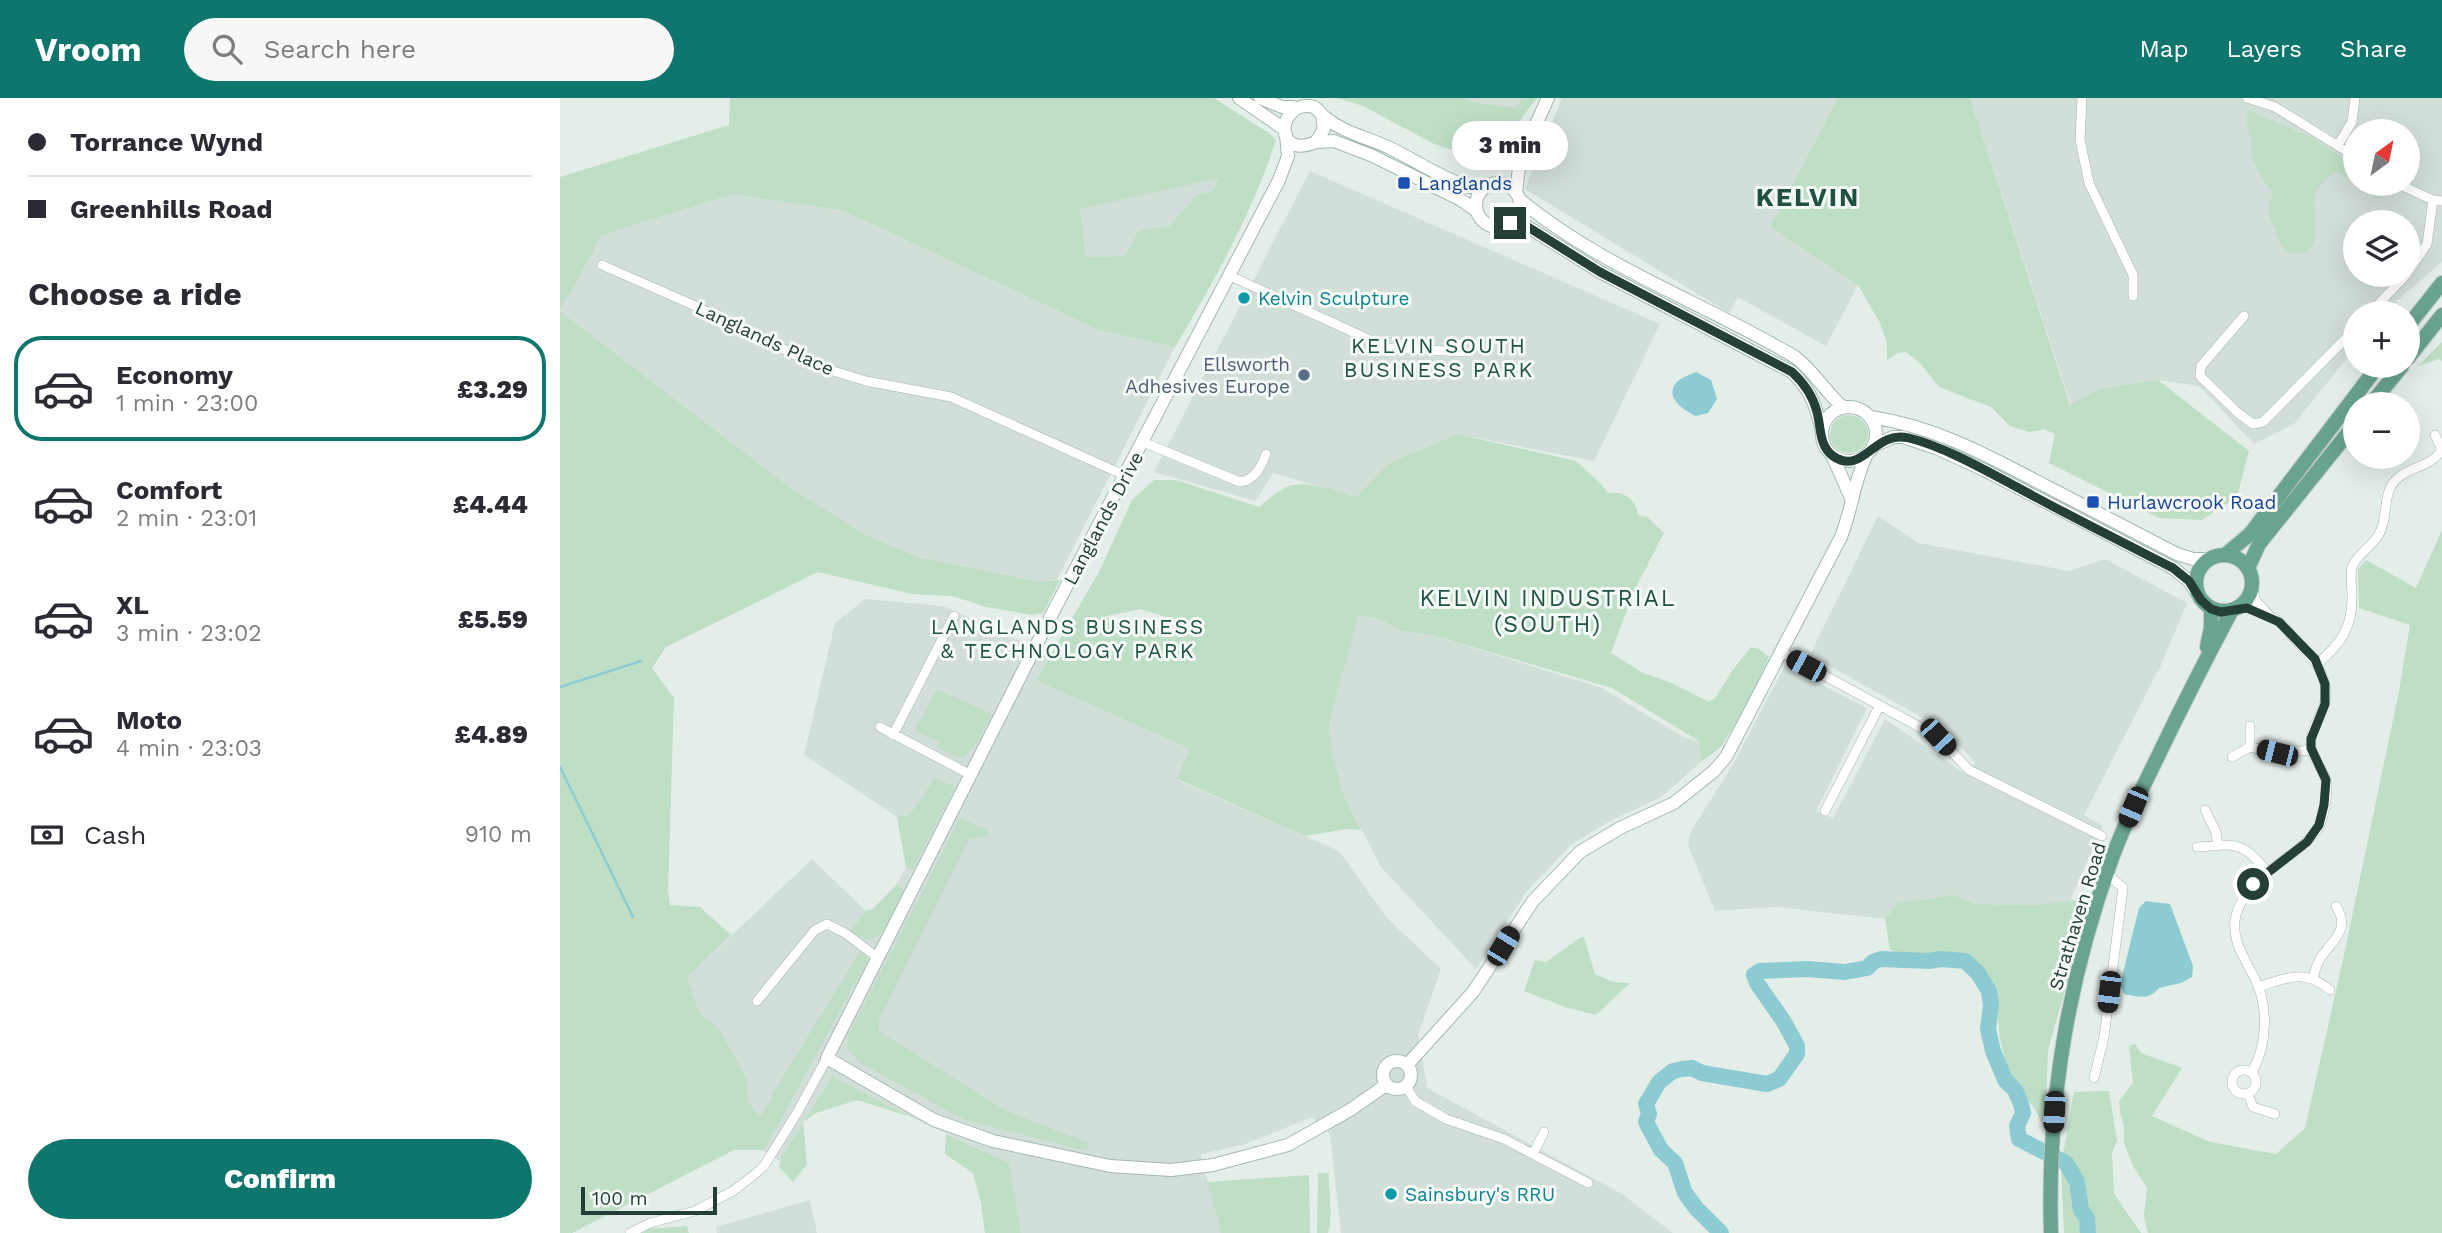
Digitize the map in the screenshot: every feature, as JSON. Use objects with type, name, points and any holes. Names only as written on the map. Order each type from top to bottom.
[{"type":"main road","points":[[2420,311],[2442,283]]},
{"type":"main road","points":[[2420,343],[2442,315]]},
{"type":"main road","points":[[2225,555],[2235,557],[2248,568],[2252,588],[2245,602],[2236,609],[2221,612],[2211,609],[2198,595],[2195,585],[2202,565],[2210,559],[2225,555],[2250,534],[2369,378]]},
{"type":"main road","points":[[2381,392],[2392,378]]},
{"type":"main road","points":[[2248,568],[2259,544],[2343,439]]},
{"type":"main road","name":"Strathaven Road","points":[[2202,665],[2211,628],[2211,609]]},
{"type":"main road","name":"Strathaven Road","points":[[2051,1233],[2050,1185],[2054,1112],[2065,1029],[2084,947],[2107,874],[2133,807],[2202,665],[2236,609]]},
{"type":"street","points":[[1239,98],[1285,132],[1295,143],[1334,141],[1373,156],[1461,200],[1493,226],[1510,223],[1528,227],[1600,272],[1792,372],[1810,394],[1817,412],[1823,443],[1832,456],[1851,498]]},
{"type":"street","points":[[1260,98],[1282,107],[1307,104],[1319,110],[1324,129],[1313,143]]},
{"type":"street","points":[[1510,223],[1518,212],[1520,159],[1548,98]]},
{"type":"street","points":[[2082,98],[2080,140],[2089,183],[2133,275],[2133,296]]},
{"type":"street","points":[[2247,98],[2275,107],[2343,148]]},
{"type":"street","points":[[2338,145],[2352,122],[2355,98]]},
{"type":"street","points":[[1285,132],[1285,117],[1293,107]]},
{"type":"street","points":[[1322,116],[1462,185],[1507,185],[1548,223],[1604,258],[1795,357],[1843,407]]},
{"type":"street","name":"Langlands Drive","points":[[1285,132],[1288,146],[1286,167]]},
{"type":"street","name":"Langlands Drive","points":[[827,1058],[1047,624],[1286,167],[1313,143]]},
{"type":"street","points":[[1477,211],[1477,198],[1520,159]]},
{"type":"street","points":[[2420,193],[2438,200],[2427,244],[2420,254]]},
{"type":"street","name":"Langlands Place","points":[[601,265],[694,305],[820,367],[866,381],[951,397],[1126,476]]},
{"type":"street","points":[[1230,276],[1388,348],[1465,352]]},
{"type":"street","points":[[2381,301],[2394,287]]},
{"type":"street","points":[[2244,316],[2201,366],[2200,376],[2253,424],[2263,422],[2343,341]]},
{"type":"street","points":[[1407,1065],[1473,992],[1533,901],[1580,852],[1620,828],[1674,803],[1714,771],[1726,757],[1841,537],[1850,513],[1851,498],[1860,467],[1877,431],[1871,417],[1861,409],[1843,407],[1836,409],[1825,419],[1822,433]]},
{"type":"street","points":[[1871,417],[1912,424],[1945,436],[1986,454],[2177,554],[2193,559],[2210,559]]},
{"type":"street","points":[[2317,664],[2335,649],[2345,635],[2352,608],[2352,568],[2379,535],[2387,496],[2392,486],[2409,470],[2425,466],[2437,458],[2442,450],[2435,435]]},
{"type":"street","points":[[1832,456],[1850,461],[1893,437],[1912,438],[1984,470],[2173,568],[2189,581],[2198,595]]},
{"type":"street","points":[[1143,442],[1240,482],[1250,480],[1254,476],[1266,454]]},
{"type":"street","points":[[2252,588],[2256,601],[2274,619]]},
{"type":"street","points":[[2236,609],[2253,609],[2283,625],[2317,664],[2325,684],[2326,695],[2311,739],[2311,750],[2326,780],[2319,825],[2307,842],[2247,890],[2236,915],[2234,928],[2241,952],[2258,987],[2264,1020],[2258,1061],[2252,1072]]},
{"type":"street","points":[[893,735],[954,616]]},
{"type":"street","points":[[1781,652],[1938,737],[1969,770],[2102,836]]},
{"type":"street","points":[[1825,811],[1880,705]]},
{"type":"street","points":[[2250,726],[2250,747]]},
{"type":"street","points":[[880,727],[971,775]]},
{"type":"street","points":[[2232,757],[2250,747],[2277,753],[2311,750]]},
{"type":"street","points":[[2205,810],[2215,828],[2218,846]]},
{"type":"street","points":[[2197,847],[2239,846],[2246,849],[2268,873]]},
{"type":"street","points":[[2094,1078],[2104,1037],[2123,888],[2107,874]]},
{"type":"street","points":[[2313,978],[2319,960],[2341,927],[2341,914],[2336,905]]},
{"type":"street","points":[[757,1001],[815,930],[828,924],[845,933],[878,958]]},
{"type":"street","points":[[2258,987],[2292,977],[2313,978],[2330,990]]},
{"type":"street","points":[[630,1233],[650,1223],[695,1211],[733,1191],[754,1175],[764,1166],[827,1058],[934,1119],[993,1141],[1110,1166],[1171,1170],[1213,1165],[1288,1145],[1350,1110],[1386,1085]]},
{"type":"street","points":[[1399,1060],[1407,1065],[1411,1073],[1406,1086],[1398,1089],[1386,1085],[1382,1077],[1386,1065],[1399,1060]]},
{"type":"street","points":[[2240,1071],[2252,1072],[2256,1079],[2252,1092],[2248,1094],[2237,1091],[2232,1079],[2240,1071]]},
{"type":"street","points":[[1406,1086],[1415,1101],[1446,1119],[1504,1139],[1588,1184]]},
{"type":"street","points":[[2248,1094],[2253,1107],[2275,1114]]},
{"type":"street","points":[[1533,1154],[1544,1132]]},
{"type":"shaded area","points":[[1465,98],[1522,98],[1517,108],[1473,102]]},
{"type":"shaded area","points":[[1562,98],[1838,98],[1770,227],[1858,285],[1826,346],[1738,297],[1729,313],[1525,189]]},
{"type":"shaded area","points":[[1970,98],[2442,98],[2442,262],[2420,281],[2420,210],[2343,210],[2343,287],[2413,287],[2397,301],[2343,301],[2343,363],[2294,424],[2254,444],[2199,386],[2158,380],[2102,389],[2071,405]]},
{"type":"shaded area","name":"KELVIN SOUTH BUSINESS PARK","points":[[1310,171],[1660,324],[1594,461],[1457,434],[1389,463],[1356,497],[1273,473],[1256,501],[1154,472]]},
{"type":"shaded area","points":[[1218,177],[1213,192],[1198,194],[1169,228],[1139,230],[1124,256],[1086,257],[1080,209]]},
{"type":"shaded area","points":[[734,194],[844,211],[1099,330],[1175,347],[1057,580],[1041,582],[917,557],[862,533],[788,486],[560,311],[602,235]]},
{"type":"shaded area","points":[[1878,516],[1919,543],[2069,571],[2105,559],[2187,603],[2161,665],[2084,815],[2103,826],[2070,901],[2036,905],[1976,904],[1951,895],[1898,903],[1885,919],[1775,907],[1715,911],[1688,845],[1691,831],[1731,768],[1785,666],[1867,708],[1816,811],[1833,818],[1885,719],[1964,773],[1976,763],[1943,729],[1810,655]]},
{"type":"shaded area","points":[[865,599],[943,606],[1050,654],[1037,680],[1190,749],[1177,780],[1339,851],[1387,918],[1441,969],[1418,1035],[1427,1088],[1622,1194],[1673,1233],[1341,1233],[1330,1134],[1312,1117],[1243,1145],[1201,1154],[1221,1233],[1021,1233],[1009,1163],[832,1076],[779,1161],[748,1139],[687,978],[812,859],[866,911],[873,909],[897,884],[906,867],[897,817],[804,755],[835,623]]},
{"type":"shaded area","points":[[1357,615],[1379,619],[1400,630],[1432,635],[1602,688],[1685,738],[1699,741],[1701,762],[1661,797],[1610,821],[1572,844],[1527,891],[1476,969],[1381,867],[1343,793],[1333,758],[1329,725]]},
{"type":"shaded area","points":[[810,1200],[817,1233],[717,1233],[716,1227]]},
{"type":"green space","points":[[730,98],[1214,98],[1276,140],[1256,193],[1231,246],[1175,347],[1099,330],[844,211],[734,194],[602,235],[560,311],[560,177],[729,125]],"holes":[[[1218,178],[1213,191],[1198,194],[1169,227],[1139,230],[1124,256],[1086,257],[1080,209]]]},
{"type":"green space","points":[[1337,98],[1465,98],[1473,102],[1516,108],[1522,98],[1537,98],[1488,161],[1434,144],[1363,106]]},
{"type":"green space","points":[[1838,98],[1970,98],[2070,405],[2101,389],[2158,380],[2249,451],[2237,497],[2202,520],[2159,518],[2049,463],[2055,434],[2044,429],[2029,432],[2010,426],[1991,407],[1939,387],[1920,363],[1906,352],[1898,353],[1887,360],[1887,342],[1880,323],[1858,285],[1770,227]]},
{"type":"green space","points":[[2248,110],[2313,138],[2343,159],[2343,175],[2336,172],[2322,183],[2315,193],[2315,236],[2308,250],[2300,253],[2287,252],[2280,243],[2268,212],[2273,193],[2252,157],[2246,123]]},
{"type":"green space","points":[[560,311],[788,486],[862,533],[917,557],[1041,582],[1060,580],[1043,613],[1032,615],[986,607],[953,596],[912,594],[818,572],[666,647],[652,668],[674,698],[668,890],[670,905],[700,907],[731,935],[687,978],[700,1013],[719,1029],[746,1077],[748,1102],[761,1118],[776,1088],[861,950],[868,960],[764,1150],[734,1150],[572,1233],[560,1233]]},
{"type":"green space","points":[[2442,342],[2442,361],[2439,359],[2420,364]]},
{"type":"green space","points":[[1849,415],[1862,421],[1868,434],[1862,447],[1849,453],[1836,447],[1830,434],[1836,421]]},
{"type":"green space","points":[[1457,434],[1576,461],[1608,493],[1619,493],[1632,500],[1638,515],[1647,517],[1664,533],[1635,589],[1611,653],[1643,673],[1672,683],[1709,702],[1716,697],[1751,647],[1759,649],[1769,657],[1746,706],[1721,747],[1701,762],[1699,741],[1612,688],[1432,635],[1400,630],[1379,619],[1358,615],[1329,725],[1333,758],[1343,793],[1361,830],[1348,829],[1305,836],[1177,779],[1190,749],[1036,680],[1100,570],[1132,500],[1154,480],[1176,480],[1259,507],[1278,492],[1299,484],[1318,486],[1356,497],[1389,463]],"holes":[[[1141,609],[1197,627],[1200,636],[1102,617]]]},
{"type":"green space","points":[[2442,530],[2442,1233],[2148,1233],[2144,1217],[2147,1188],[2133,1166],[2124,1143],[2124,1126],[2120,1113],[2119,1101],[2133,1083],[2129,1046],[2135,1044],[2141,1053],[2182,1068],[2152,1116],[2210,1142],[2276,1154],[2305,1128],[2344,955],[2399,691],[2410,625],[2359,608],[2358,569],[2366,560],[2416,588]]},
{"type":"green space","points":[[936,689],[992,714],[978,741],[963,759],[937,748],[940,742],[915,730]]},
{"type":"green space","points":[[935,778],[955,787],[912,870],[906,867],[897,817],[910,815]]},
{"type":"green space","points":[[960,818],[988,830],[990,835],[968,840],[879,1019],[879,1031],[1008,1112],[1089,1143],[1087,1151],[963,1119],[859,1062],[847,1048],[848,1036]]},
{"type":"green space","points":[[897,884],[904,890],[887,927],[876,937],[867,940],[850,932],[866,911],[873,909]]},
{"type":"green space","points":[[1952,895],[1977,904],[2036,905],[2085,899],[2073,961],[2048,1050],[2045,1128],[2034,1108],[2010,1077],[2000,1039],[1997,1010],[1980,967],[1957,952],[1906,961],[1890,949],[1885,919],[1898,903]]},
{"type":"green space","points":[[1584,937],[1595,974],[1613,982],[1630,983],[1596,1015],[1565,1007],[1524,991],[1535,960],[1546,962]]},
{"type":"green space","points":[[832,1076],[911,1117],[857,1100],[816,1113],[804,1122]]},
{"type":"green space","points":[[2109,1091],[2117,1141],[2112,1153],[2114,1194],[2141,1233],[2088,1233],[2086,1206],[2064,1171],[2084,1228],[2083,1233],[2064,1233],[2061,1166],[2074,1092]]},
{"type":"green space","points":[[803,1123],[807,1164],[793,1182],[779,1167],[781,1158]]},
{"type":"green space","points":[[946,1134],[1009,1163],[1021,1233],[985,1233],[973,1173],[945,1154]]},
{"type":"green space","points":[[1318,1173],[1329,1173],[1331,1211],[1328,1233],[1317,1233]]},
{"type":"green space","points":[[1309,1175],[1310,1233],[1221,1233],[1208,1182]]},
{"type":"green space","points":[[687,1226],[689,1233],[642,1233],[648,1229]]},
{"type":"water","points":[[1696,372],[1711,380],[1717,399],[1708,413],[1696,416],[1677,403],[1673,389],[1678,381]]},
{"type":"water","points":[[2146,901],[2170,904],[2193,966],[2192,977],[2139,997],[2124,994],[2120,985],[2139,908]]},
{"type":"waterway","points":[[560,687],[641,661]]},
{"type":"waterway","points":[[560,767],[633,917]]},
{"type":"waterway","points":[[1721,1233],[1685,1193],[1675,1163],[1661,1150],[1646,1122],[1649,1114],[1646,1104],[1659,1082],[1673,1071],[1682,1069],[1692,1068],[1702,1073],[1767,1084],[1779,1079],[1797,1054],[1797,1046],[1757,983],[1754,975],[1760,971],[1807,969],[1845,972],[1867,968],[1881,959],[1965,961],[1978,973],[1989,991],[1991,1005],[1988,1029],[1993,1051],[2005,1080],[2015,1090],[2021,1104],[2023,1113],[2017,1126],[2019,1139],[2066,1163],[2077,1182],[2081,1210],[2087,1218],[2088,1233]]},
{"type":"place","name":"Langlands","points":[[1404,183]]},
{"type":"place","name":"Kelvin Sculpture","points":[[1244,298]]},
{"type":"place","name":"Ellsworth Adhesives Europe","points":[[1304,375]]},
{"type":"place","name":"Hurlawcrook Road","points":[[2093,502]]},
{"type":"place","name":"Sainsbury's RRU","points":[[1391,1194]]},
{"type":"district","name":"KELVIN","points":[[1808,197]]},
{"type":"district","name":"KELVIN SOUTH BUSINESS PARK","points":[[1439,358]]},
{"type":"district","name":"KELVIN INDUSTRIAL (SOUTH)","points":[[1548,611]]},
{"type":"district","name":"LANGLANDS BUSINESS & TECHNOLOGY PARK","points":[[1068,639]]},
{"type":"route","points":[[1510,223],[1528,227],[1600,272],[1792,372],[1810,394],[1817,412],[1823,443],[1832,456],[1850,461],[1859,459],[1883,440],[1893,437],[1912,438],[1984,470],[2173,568],[2189,581],[2201,600],[2211,609],[2221,612],[2239,607],[2253,609],[2283,625],[2315,659],[2322,672],[2325,704],[2311,739],[2311,748],[2326,780],[2326,790],[2316,831],[2307,842],[2253,884]]}]
